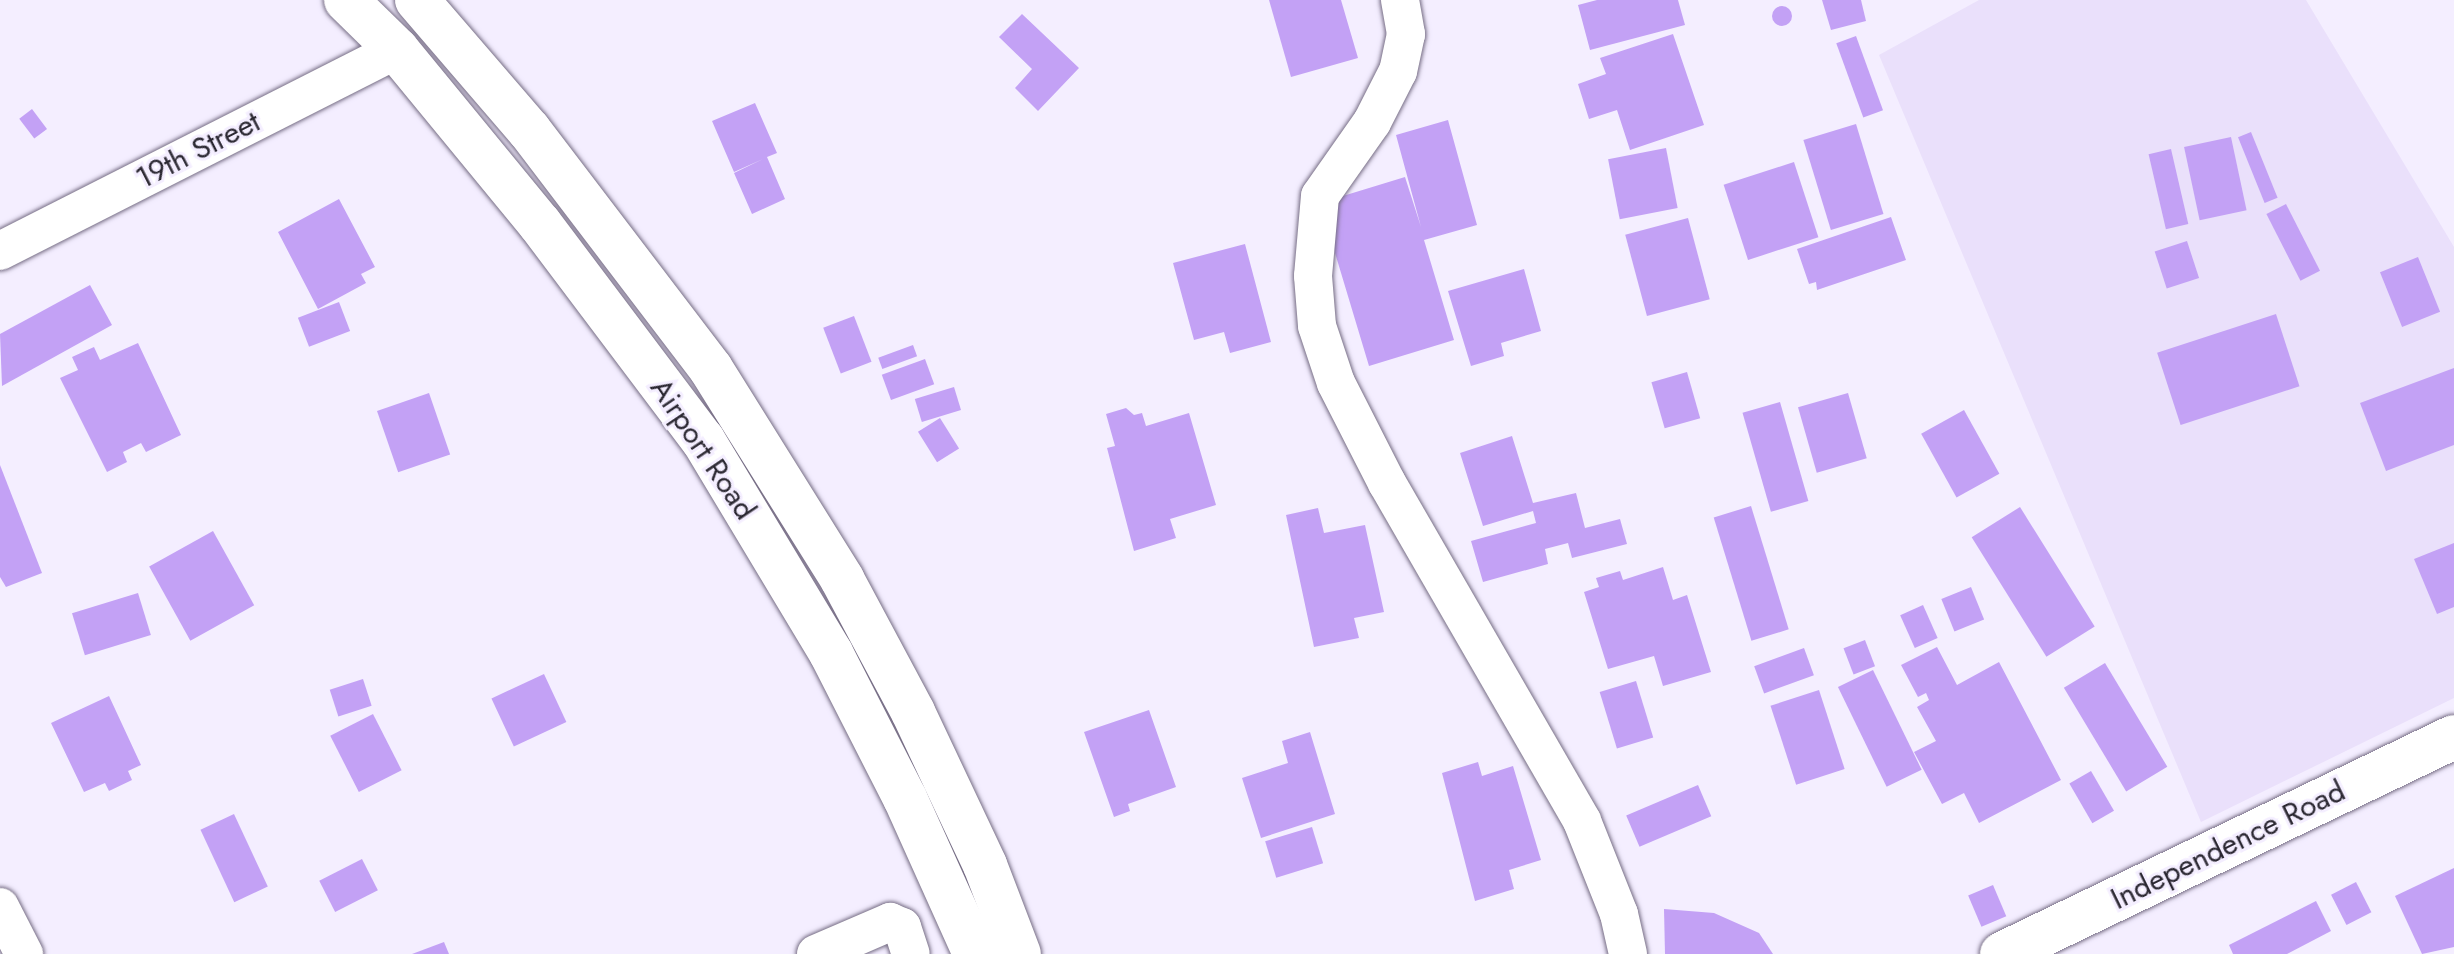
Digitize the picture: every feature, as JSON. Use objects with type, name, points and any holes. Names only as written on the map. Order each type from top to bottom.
[{"type":"main road","name":"Airport Road","points":[[346,0],[397,50],[540,224],[703,440],[831,653],[905,798],[975,954]]},
{"type":"main road","name":"Airport Road","points":[[433,5],[620,244],[736,409],[842,579],[913,712],[985,865],[1019,954]]},
{"type":"main road","points":[[397,50],[433,5]]},
{"type":"main road","name":"Independence Road","points":[[2002,954],[2454,737]]},
{"type":"street","points":[[1400,0],[1406,34],[1398,71],[1372,122],[1320,196],[1313,276],[1317,326],[1336,383],[1387,483],[1582,821],[1619,914],[1628,954]]},
{"type":"street","name":"19th Street","points":[[0,251],[397,50]]},
{"type":"street","points":[[0,907],[24,954]]},
{"type":"street","points":[[816,954],[890,922],[902,927],[911,954]]},
{"type":"shaded area","points":[[1979,0],[2306,0],[2454,247],[2454,698],[2201,822],[1879,55]]},
{"type":"building","points":[[1269,0],[1341,0],[1358,58],[1291,77]]},
{"type":"building","points":[[1597,0],[1678,0],[1685,25],[1590,50],[1578,5]]},
{"type":"building","points":[[1822,0],[1861,0],[1866,21],[1831,30]]},
{"type":"building","points":[[1782,6],[1789,9],[1792,16],[1789,23],[1782,26],[1775,23],[1772,16],[1775,9]]},
{"type":"building","points":[[1022,14],[1079,68],[1038,111],[1015,88],[1032,69],[999,37]]},
{"type":"building","points":[[1673,34],[1704,125],[1630,150],[1617,110],[1589,119],[1578,84],[1606,74],[1600,58]]},
{"type":"building","points":[[1856,36],[1883,110],[1863,117],[1836,43]]},
{"type":"building","points":[[755,103],[777,153],[767,157],[785,199],[752,214],[734,173],[763,159],[734,172],[712,121]]},
{"type":"building","points":[[32,109],[47,129],[34,139],[19,119]]},
{"type":"building","points":[[1448,120],[1477,225],[1424,240],[1454,340],[1369,366],[1320,203],[1405,177],[1421,227],[1396,135]]},
{"type":"building","points":[[1856,124],[1883,214],[1831,230],[1803,140]]},
{"type":"building","points":[[2251,132],[2278,198],[2265,203],[2238,137]]},
{"type":"building","points":[[2231,137],[2247,210],[2200,220],[2184,147]]},
{"type":"building","points":[[1666,148],[1678,208],[1620,219],[1608,159]]},
{"type":"building","points":[[2171,149],[2188,224],[2166,229],[2149,154]]},
{"type":"building","points":[[1794,162],[1818,237],[1748,260],[1724,185]]},
{"type":"building","points":[[339,199],[375,267],[361,274],[366,283],[318,309],[278,232]]},
{"type":"building","points":[[2286,204],[2320,271],[2300,281],[2266,214]]},
{"type":"building","points":[[1891,217],[1906,260],[1817,290],[1816,282],[1809,284],[1797,249]]},
{"type":"building","points":[[1688,218],[1710,299],[1647,316],[1625,235]]},
{"type":"building","points":[[2187,241],[2199,278],[2167,289],[2155,252]]},
{"type":"building","points":[[1245,244],[1271,342],[1230,353],[1224,332],[1194,340],[1173,263]]},
{"type":"building","points":[[2418,257],[2440,312],[2402,327],[2380,272]]},
{"type":"building","points":[[1524,269],[1541,331],[1501,343],[1504,356],[1471,366],[1448,291]]},
{"type":"building","points":[[90,285],[112,325],[2,386],[0,334]]},
{"type":"building","points":[[339,302],[350,331],[309,347],[298,318]]},
{"type":"building","points":[[2276,314],[2299,386],[2181,425],[2157,353]]},
{"type":"building","points":[[854,316],[872,362],[841,374],[823,328]]},
{"type":"building","points":[[138,343],[181,435],[146,452],[141,443],[123,452],[127,462],[107,472],[60,378],[78,370],[72,357],[94,347],[100,360]]},
{"type":"building","points":[[913,345],[917,356],[882,369],[878,358]]},
{"type":"building","points":[[925,359],[934,384],[891,400],[882,375]]},
{"type":"building","points":[[2454,368],[2454,445],[2386,471],[2360,403]]},
{"type":"building","points":[[1687,372],[1700,418],[1665,428],[1651,382]]},
{"type":"building","points":[[954,387],[961,410],[922,422],[915,399]]},
{"type":"building","points":[[429,393],[450,454],[398,472],[377,411]]},
{"type":"building","points":[[1848,393],[1867,458],[1817,473],[1798,407]]},
{"type":"building","points":[[1780,402],[1808,501],[1771,512],[1743,413]]},
{"type":"building","points":[[1126,408],[1134,415],[1142,413],[1146,426],[1189,413],[1216,505],[1170,519],[1176,538],[1134,551],[1107,448],[1115,446],[1106,414]]},
{"type":"building","points":[[1964,410],[1999,474],[1957,498],[1921,434]]},
{"type":"building","points":[[940,418],[959,449],[937,462],[918,432]]},
{"type":"building","points":[[1512,436],[1533,503],[1576,493],[1585,528],[1620,519],[1627,544],[1572,558],[1568,543],[1545,549],[1548,564],[1483,582],[1471,541],[1536,523],[1533,511],[1483,526],[1460,453]]},
{"type":"building","points":[[0,465],[42,573],[6,587],[0,577]]},
{"type":"building","points":[[1751,506],[1789,629],[1751,641],[1714,517]]},
{"type":"building","points":[[2020,507],[2095,627],[2046,657],[1972,537]]},
{"type":"building","points":[[1318,508],[1324,533],[1365,525],[1384,612],[1354,618],[1359,638],[1314,647],[1286,515]]},
{"type":"building","points":[[213,531],[254,605],[190,641],[149,566]]},
{"type":"building","points":[[2454,543],[2454,607],[2437,614],[2414,559]]},
{"type":"building","points":[[1663,567],[1673,600],[1687,595],[1711,672],[1663,686],[1654,656],[1608,669],[1584,592],[1599,587],[1596,578],[1620,571],[1623,580]]},
{"type":"building","points":[[1971,587],[1984,619],[1954,631],[1941,599]]},
{"type":"building","points":[[138,593],[151,635],[85,655],[72,613]]},
{"type":"building","points":[[1923,605],[1938,638],[1915,648],[1900,615]]},
{"type":"building","points":[[1865,640],[1875,666],[1854,674],[1844,648]]},
{"type":"building","points":[[1937,647],[1957,685],[1999,662],[2061,780],[1979,823],[1964,793],[1942,804],[1914,752],[1936,741],[1917,707],[1929,700],[1926,693],[1918,697],[1901,665]]},
{"type":"building","points":[[1804,648],[1814,675],[1764,693],[1754,666]]},
{"type":"building","points":[[2105,663],[2167,767],[2126,791],[2064,688]]},
{"type":"building","points":[[1873,670],[1922,770],[1887,787],[1838,687]]},
{"type":"building","points":[[544,674],[566,722],[514,747],[491,699]]},
{"type":"building","points":[[363,679],[372,706],[338,716],[330,690]]},
{"type":"building","points":[[1636,681],[1653,737],[1617,749],[1600,692]]},
{"type":"building","points":[[1819,690],[1845,769],[1796,785],[1770,706]]},
{"type":"building","points":[[109,696],[141,765],[128,771],[132,780],[109,791],[105,783],[84,792],[51,723]]},
{"type":"building","points":[[1149,710],[1176,787],[1128,804],[1130,811],[1114,817],[1084,732]]},
{"type":"building","points":[[373,714],[402,770],[359,792],[330,736]]},
{"type":"building","points":[[1310,732],[1335,814],[1261,838],[1242,778],[1288,763],[1282,741]]},
{"type":"building","points":[[1478,762],[1482,776],[1513,766],[1541,860],[1509,870],[1514,889],[1475,901],[1442,773]]},
{"type":"building","points":[[2091,771],[2114,811],[2092,823],[2069,784]]},
{"type":"building","points":[[1698,785],[1711,816],[1639,847],[1626,815]]},
{"type":"building","points":[[234,814],[268,887],[234,902],[200,830]]},
{"type":"building","points":[[1312,827],[1323,863],[1276,878],[1265,841]]},
{"type":"building","points":[[362,859],[378,890],[335,912],[319,881]]},
{"type":"building","points":[[2454,868],[2454,947],[2422,954],[2395,896]]},
{"type":"building","points":[[2356,882],[2371,912],[2346,925],[2331,895]]},
{"type":"building","points":[[1993,885],[2006,916],[1981,927],[1968,896]]},
{"type":"building","points":[[2316,901],[2331,931],[2287,954],[2233,954],[2229,945]]},
{"type":"building","points":[[1664,909],[1714,913],[1759,933],[1773,954],[1665,954]]},
{"type":"building","points":[[444,942],[449,954],[412,954]]}]
